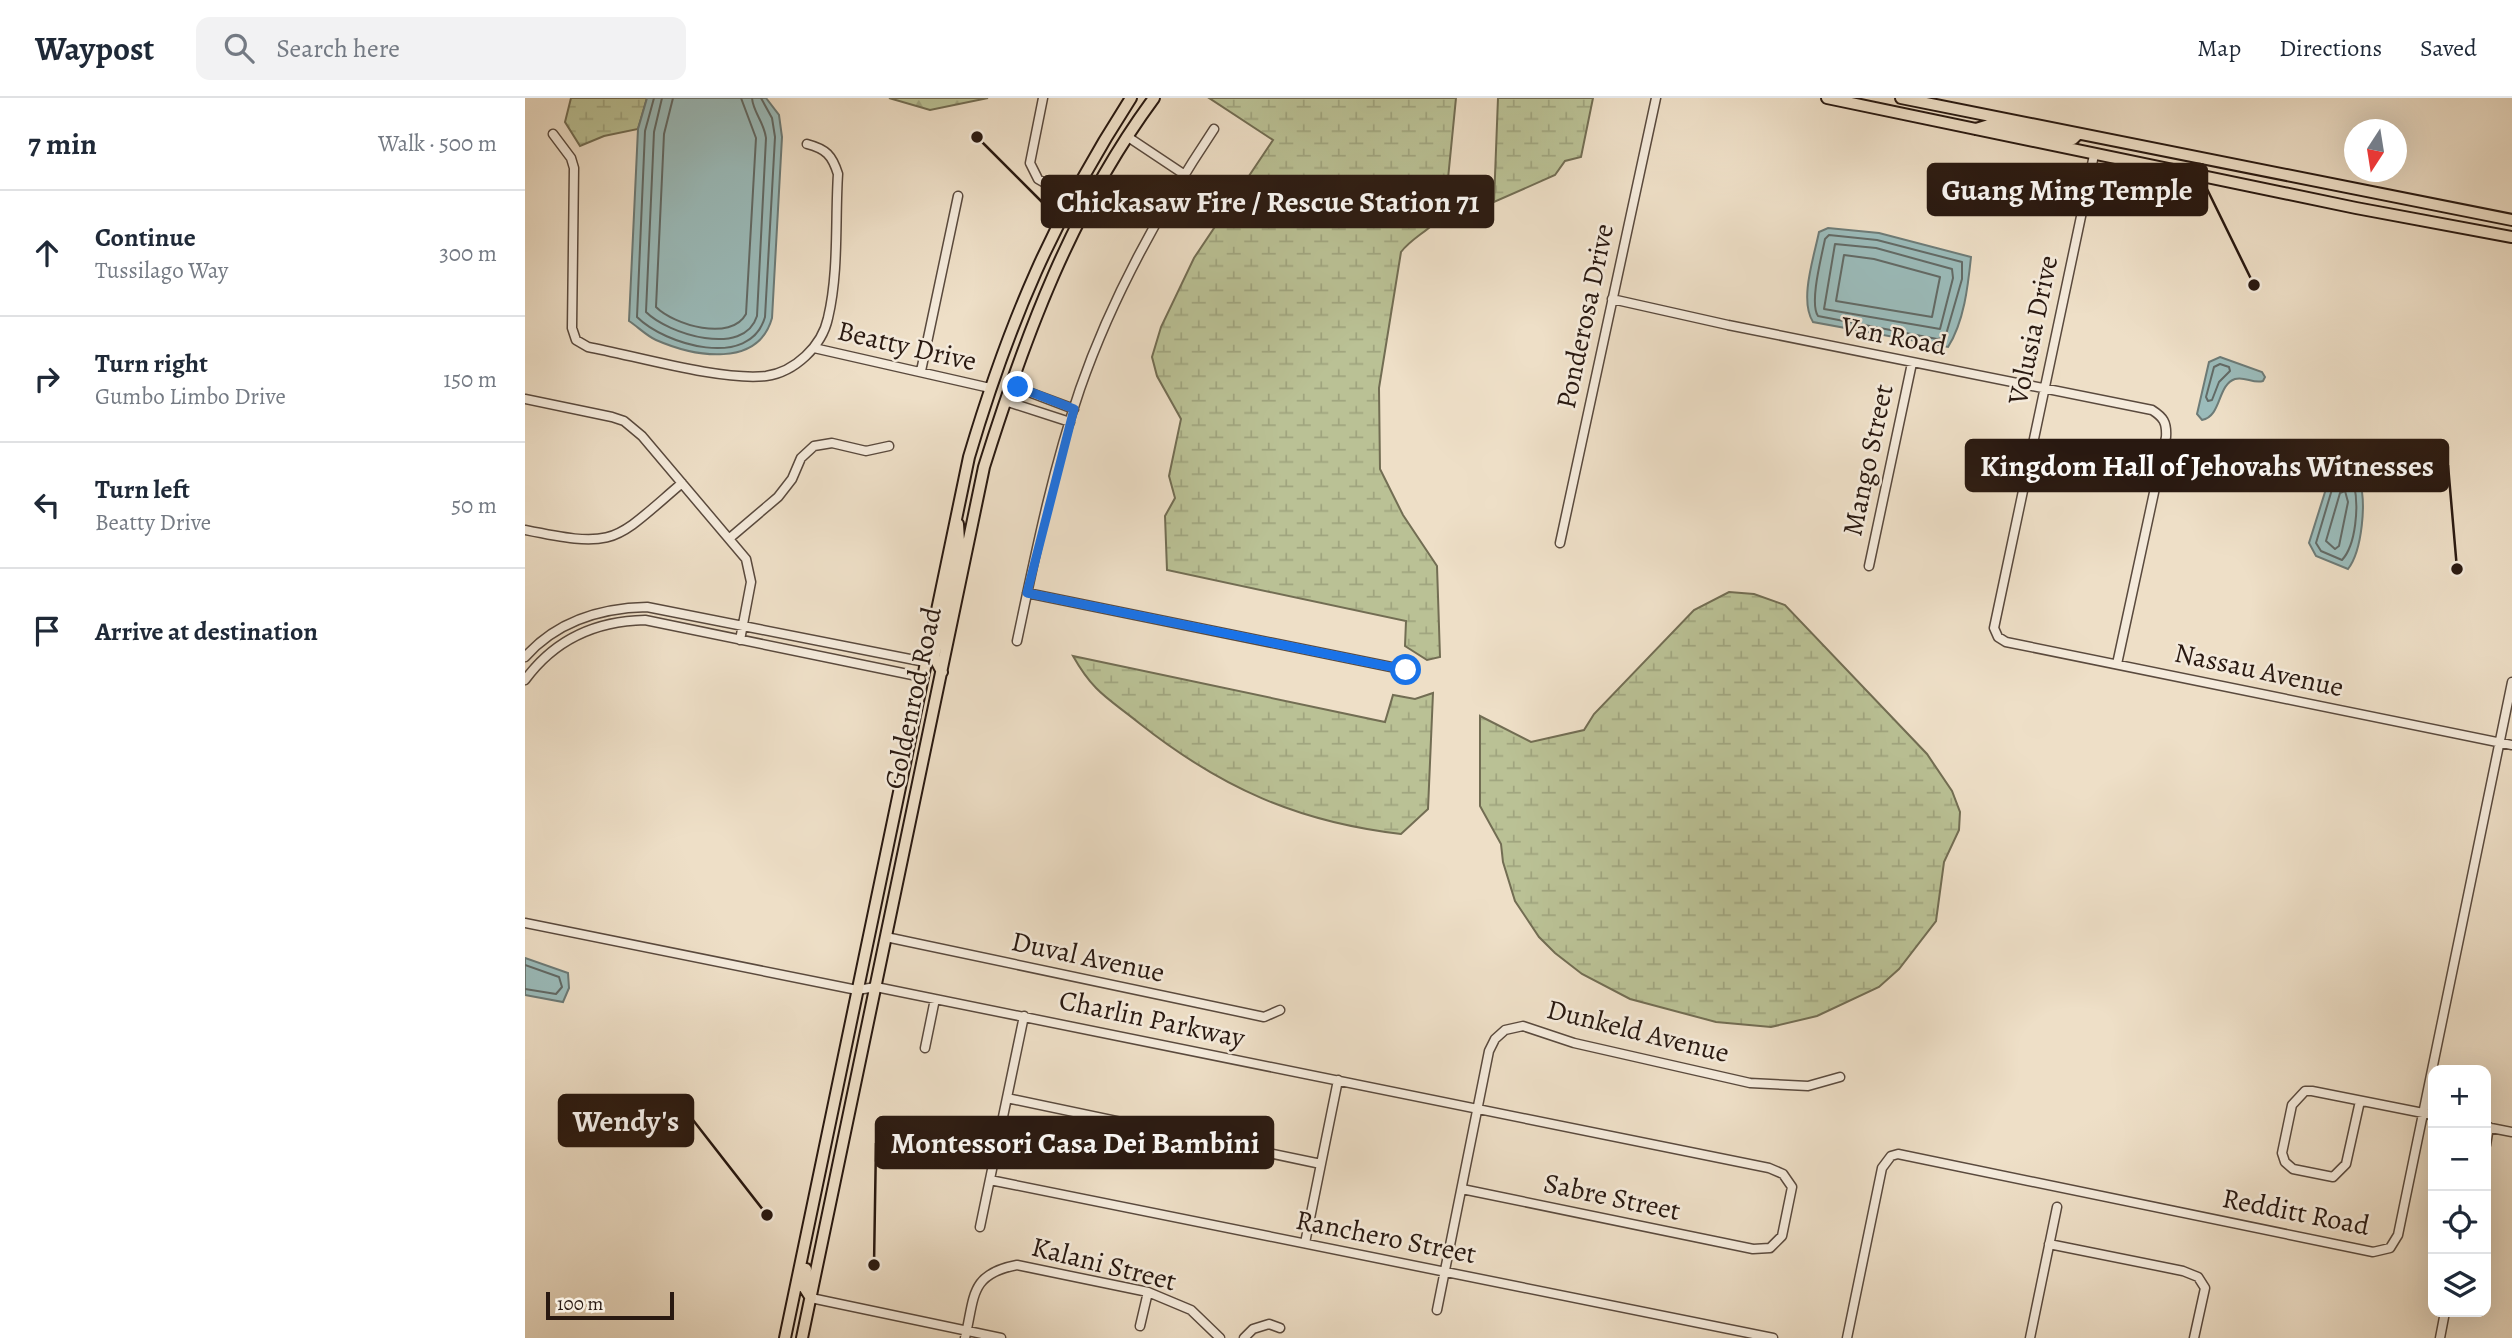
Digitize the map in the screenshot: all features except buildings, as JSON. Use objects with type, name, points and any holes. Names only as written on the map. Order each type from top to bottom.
[{"type":"main road","name":"Goldenrod Road","points":[[785,1338],[957,511],[990,388],[1038,262],[1071,198],[1131,98]]},
{"type":"main road","points":[[1142,115],[1148,98]]},
{"type":"main road","name":"Goldenrod Road","points":[[802,1338],[984,467],[1010,385],[1055,268],[1128,136],[1154,98]]},
{"type":"main road","points":[[1827,98],[2094,155],[2512,237]]},
{"type":"main road","points":[[1901,98],[2512,220]]},
{"type":"main road","points":[[1973,130],[1989,125],[2066,140],[2073,139],[2078,134]]},
{"type":"main road","points":[[2094,155],[2105,147],[2165,158],[2179,154]]},
{"type":"main road","points":[[2240,184],[2261,178],[2288,184],[2301,180]]},
{"type":"main road","points":[[2356,208],[2363,205],[2401,210],[2421,203]]},
{"type":"main road","points":[[942,673],[934,657],[959,541],[957,511]]},
{"type":"main road","points":[[926,662],[935,677],[934,710]]},
{"type":"main road","points":[[811,1209],[817,1220],[804,1279],[806,1294],[811,1298]]},
{"type":"main road","points":[[794,1294],[799,1314],[796,1338]]},
{"type":"street","points":[[1043,98],[1030,163],[1038,179],[1071,198]]},
{"type":"street","name":"Ponderosa Drive","points":[[1560,543],[1656,98]]},
{"type":"street","points":[[1017,641],[1070,422],[1094,352],[1129,274],[1214,129]]},
{"type":"street","points":[[553,134],[575,168],[572,328],[576,340],[588,347],[734,376],[768,376],[791,367],[814,348],[828,320],[838,174],[833,158],[828,153],[822,148],[807,144]]},
{"type":"street","points":[[1128,136],[1185,175]]},
{"type":"street","name":"Volusia Drive","points":[[1998,637],[1994,628],[2094,155]]},
{"type":"street","points":[[921,371],[958,196]]},
{"type":"street","name":"Van Road","points":[[1612,299],[1912,363],[2152,410],[2165,421],[2166,437],[2117,664]]},
{"type":"street","name":"Beatty Drive","points":[[814,348],[990,388]]},
{"type":"street","name":"Mango Street","points":[[1869,566],[1912,363]]},
{"type":"street","name":"Beatty Drive","points":[[1010,385],[1074,409]]},
{"type":"street","points":[[525,399],[624,421],[642,436],[731,537],[750,571],[750,596],[740,640]]},
{"type":"street","points":[[1043,413],[1048,399]]},
{"type":"street","name":"Beatty Drive","points":[[1005,401],[1070,422]]},
{"type":"street","points":[[731,537],[785,489],[801,458],[814,446],[832,443],[866,451],[889,446]]},
{"type":"street","points":[[525,530],[575,540],[605,540],[628,529],[682,483]]},
{"type":"street","points":[[1027,593],[1406,670]]},
{"type":"street","points":[[525,657],[556,630],[573,621],[620,608],[647,607],[926,662]]},
{"type":"street","points":[[525,680],[558,644],[580,632],[613,622],[665,623],[922,677]]},
{"type":"street","name":"Nassau Avenue","points":[[1998,637],[2006,642],[2512,746]]},
{"type":"street","name":"Redditt Road","points":[[1847,1338],[1882,1168],[1891,1156],[1907,1153],[2382,1251],[2390,1248],[2398,1235],[2512,682]]},
{"type":"street","name":"Charlin Parkway","points":[[525,923],[857,990],[876,987],[1024,1016],[1769,1168],[1783,1174],[1792,1187],[1782,1236],[1770,1248],[1753,1249]]},
{"type":"street","name":"Duval Avenue","points":[[886,937],[1265,1017],[1280,1010]]},
{"type":"street","points":[[925,1048],[935,999]]},
{"type":"street","points":[[980,1227],[1024,1016]]},
{"type":"street","name":"Dunkeld Avenue","points":[[1437,1310],[1489,1051],[1495,1038],[1505,1030],[1523,1026],[1574,1043],[1750,1083],[1808,1086],[1840,1077]]},
{"type":"street","points":[[1305,1244],[1338,1080]]},
{"type":"street","points":[[2360,1101],[2346,1164],[2342,1171],[2333,1177],[2293,1168],[2285,1162],[2282,1153],[2296,1098],[2312,1091],[2428,1114]]},
{"type":"street","points":[[1007,1098],[1321,1164]]},
{"type":"street","points":[[2491,1128],[2512,1132]]},
{"type":"street","name":"Ranchero Street","points":[[990,1180],[1773,1338]]},
{"type":"street","name":"Sabre Street","points":[[1462,1189],[1753,1249]]},
{"type":"street","points":[[2030,1338],[2057,1207]]},
{"type":"street","points":[[2049,1244],[2198,1277],[2205,1288],[2195,1338]]},
{"type":"street","name":"Kalani Street","points":[[966,1335],[974,1292],[980,1281],[996,1269],[1017,1265],[1148,1292],[1191,1310],[1220,1338]]},
{"type":"street","points":[[1140,1326],[1148,1292]]},
{"type":"street","points":[[811,1298],[966,1335],[1000,1338]]},
{"type":"street","points":[[2440,1338],[2444,1317]]},
{"type":"street","points":[[1244,1338],[1253,1329],[1269,1324],[1280,1328]]},
{"type":"green space","points":[[571,98],[647,98],[638,129],[604,136],[580,146],[565,122]]},
{"type":"green space","points":[[889,98],[988,98],[930,110]]},
{"type":"green space","points":[[1209,98],[1456,98],[1445,209],[1436,222],[1401,252],[1379,388],[1380,469],[1403,515],[1437,566],[1440,657],[1427,660],[1405,646],[1406,621],[1167,570],[1165,516],[1175,498],[1169,476],[1181,419],[1157,376],[1152,357],[1161,327],[1194,258],[1273,140]]},
{"type":"green space","points":[[1498,98],[1593,98],[1581,157],[1565,161],[1555,175],[1494,202]]},
{"type":"green space","points":[[1729,592],[1754,594],[1785,605],[1927,754],[1952,791],[1960,812],[1959,830],[1944,862],[1936,921],[1899,969],[1879,987],[1817,1016],[1771,1027],[1716,1022],[1630,999],[1582,974],[1539,937],[1515,901],[1503,862],[1501,844],[1480,806],[1480,716],[1531,742],[1584,730],[1594,714],[1694,610]]},
{"type":"green space","points":[[1073,656],[1385,722],[1393,695],[1415,699],[1433,693],[1428,809],[1401,834],[1328,821],[1262,798],[1200,766],[1139,723],[1095,687]]},
{"type":"water","points":[[647,98],[766,98],[779,115],[782,137],[772,318],[765,334],[753,345],[739,351],[706,354],[689,351],[656,340],[629,321],[638,129]]},
{"type":"water","points":[[1828,228],[1879,233],[1971,257],[1962,315],[1948,347],[1813,322],[1809,313],[1807,290],[1819,232]]},
{"type":"water","points":[[2220,357],[2262,372],[2265,377],[2259,382],[2239,378],[2229,382],[2213,413],[2202,420],[2197,414],[2209,362]]},
{"type":"water","points":[[2331,473],[2359,480],[2363,500],[2360,538],[2348,569],[2316,556],[2309,543]]},
{"type":"water","points":[[525,958],[568,973],[569,988],[563,1002],[525,995]]},
{"type":"place","name":"Chickasaw Fire / Rescue Station 71","points":[[977,137]]},
{"type":"place","name":"Guang Ming Temple","points":[[2254,285]]},
{"type":"place","name":"Kingdom Hall of Jehovahs Witnesses","points":[[2457,569]]},
{"type":"place","name":"Wendy's","points":[[767,1215]]},
{"type":"place","name":"Montessori Casa Dei Bambini","points":[[874,1265]]},
{"type":"route","points":[[1018,387],[1074,409],[1039,535],[1027,593],[1406,670]]}]
